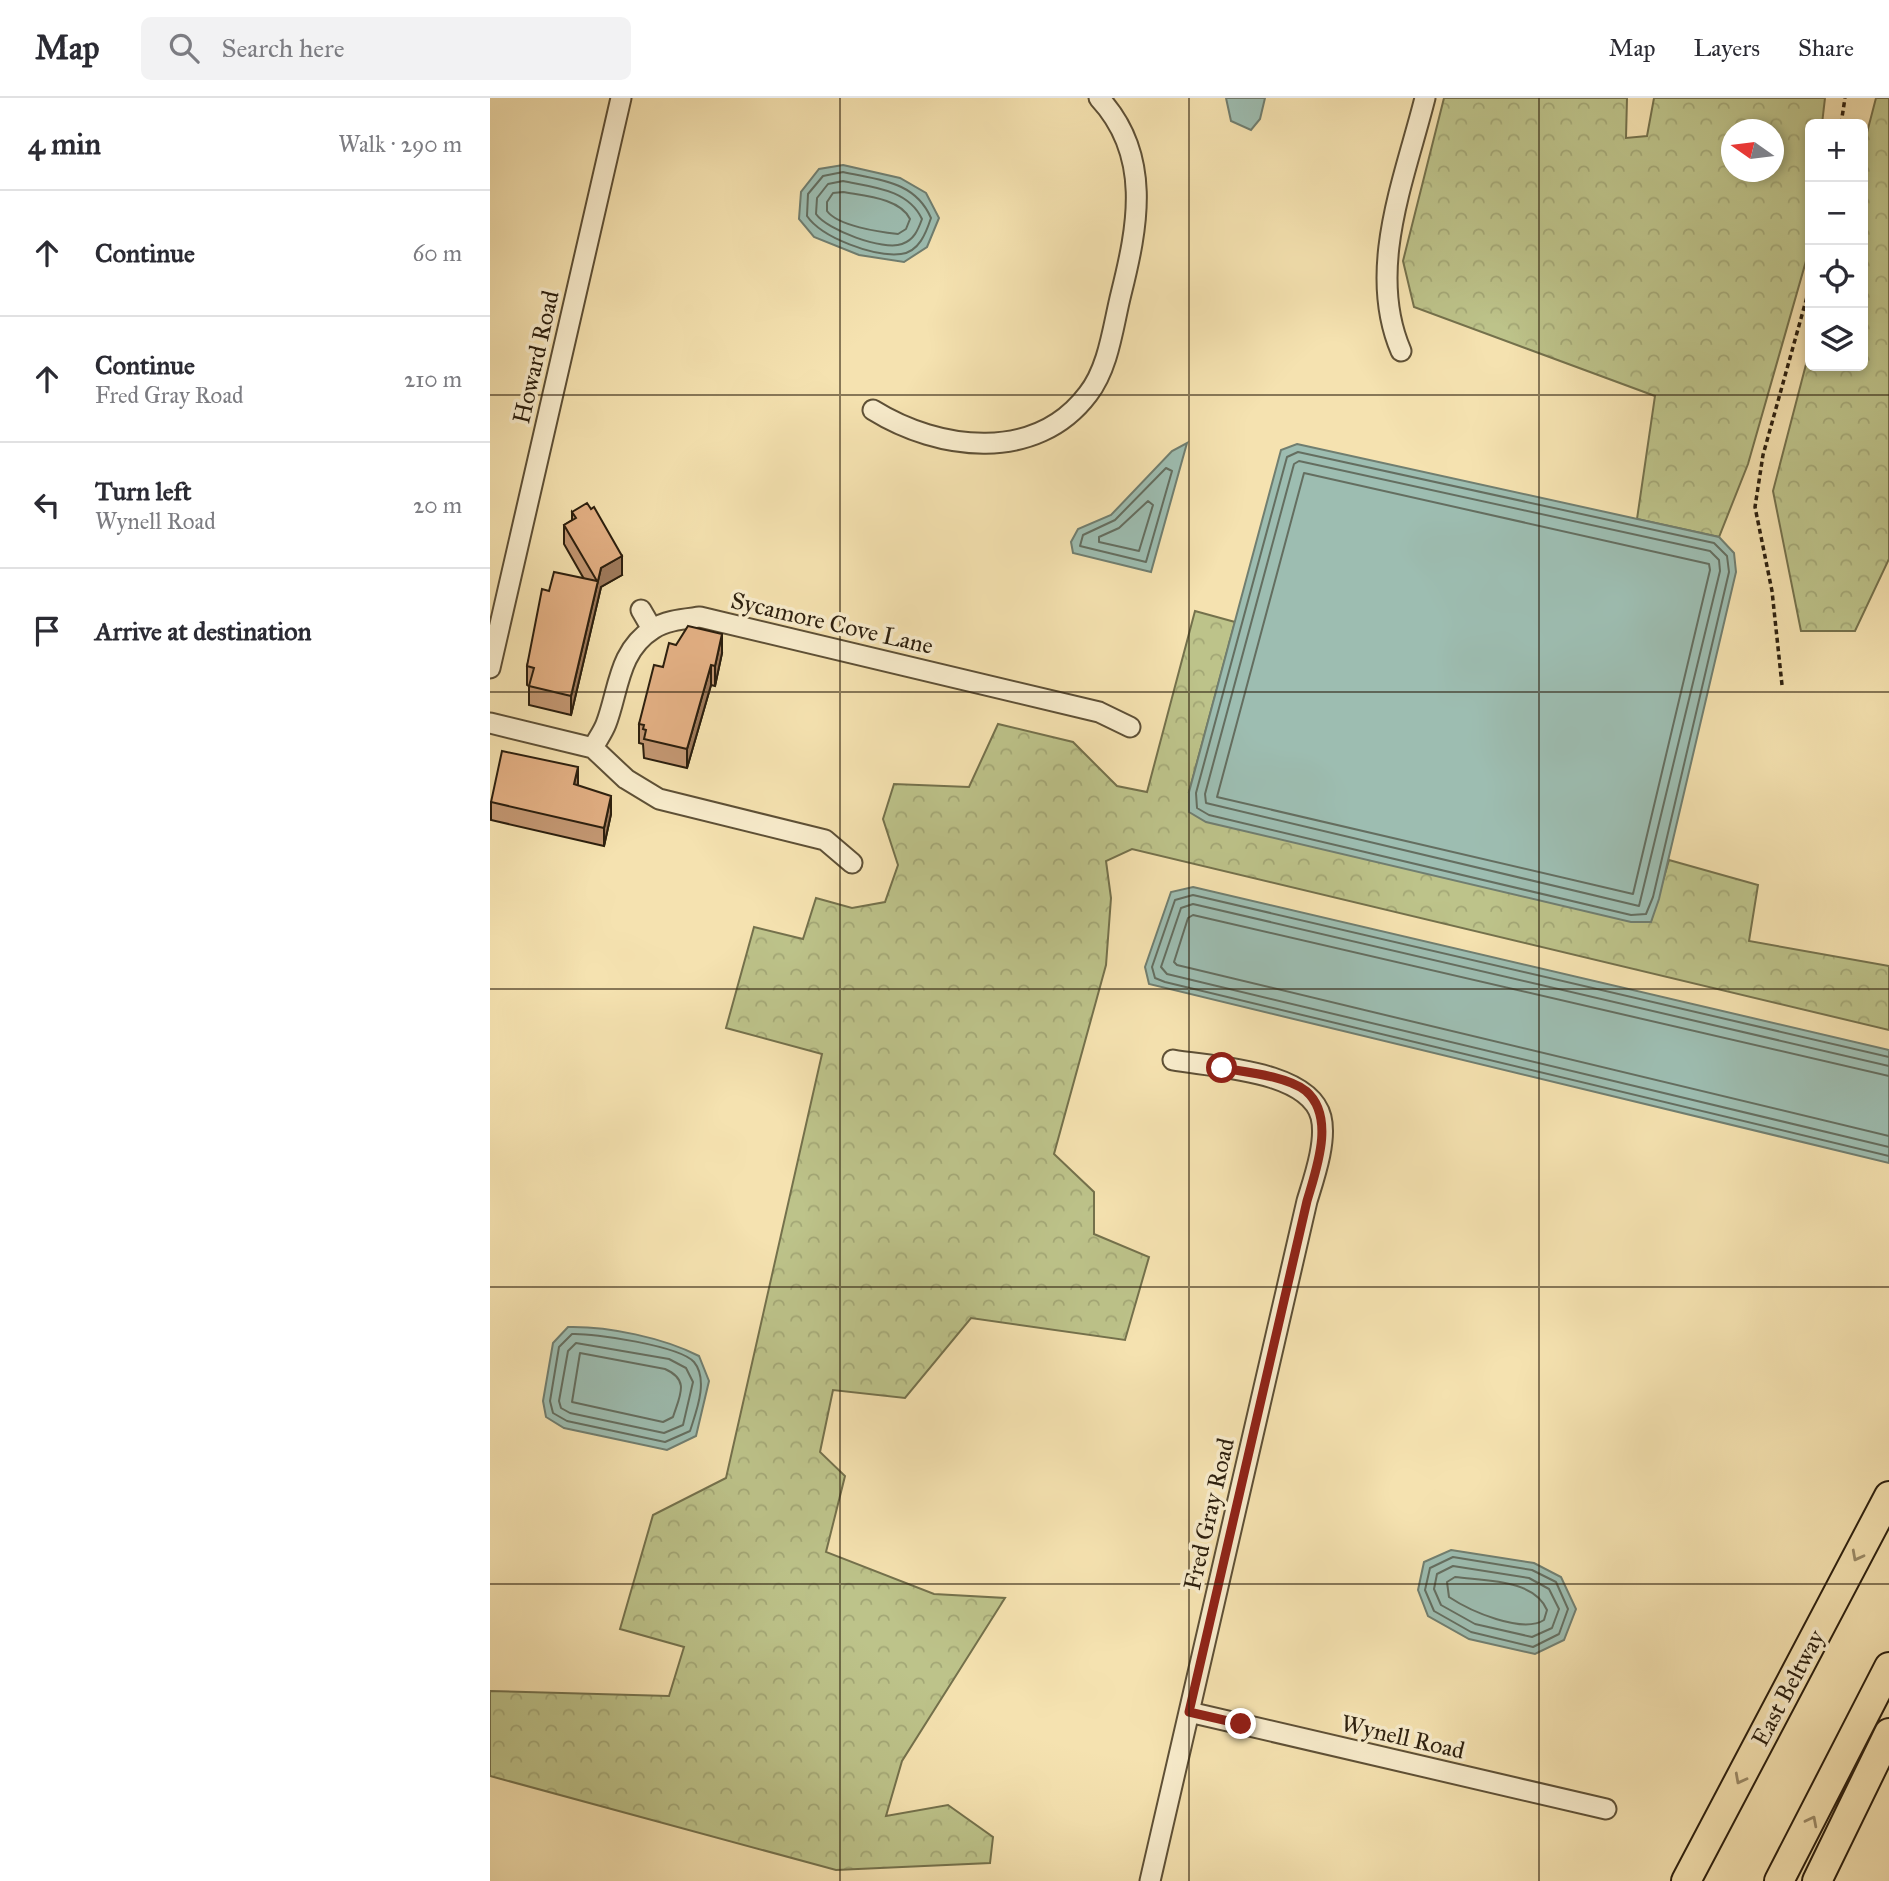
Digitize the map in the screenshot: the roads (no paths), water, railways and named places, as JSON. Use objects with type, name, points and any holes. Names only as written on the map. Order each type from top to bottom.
[{"type":"highway","name":"East Beltway","points":[[1686,1881],[1889,1496]]},
{"type":"highway","points":[[1779,1881],[1889,1667]]},
{"type":"highway","points":[[1817,1881],[1889,1733]]},
{"type":"street","name":"Howard Road","points":[[490,667],[621,98]]},
{"type":"street","points":[[873,410],[900,427],[974,445],[1008,443],[1037,435],[1067,416],[1089,393],[1104,362],[1136,234],[1138,206],[1135,172],[1127,142],[1099,98]]},
{"type":"street","points":[[1401,351],[1393,332],[1386,293],[1387,259],[1425,98]]},
{"type":"street","points":[[593,748],[606,724],[620,670],[652,629],[641,610]]},
{"type":"street","name":"Sycamore Cove Lane","points":[[652,629],[671,621],[700,617],[1099,712],[1130,727]]},
{"type":"street","points":[[490,723],[593,748],[626,779],[659,799],[825,840],[852,863]]},
{"type":"street","name":"Fred Gray Road","points":[[1150,1881],[1307,1201],[1319,1159],[1321,1116],[1306,1091],[1270,1076],[1173,1060]]},
{"type":"street","name":"Wynell Road","points":[[1189,1712],[1606,1809]]},
{"type":"water","points":[[1226,98],[1265,98],[1260,119],[1251,130],[1231,121]]},
{"type":"water","points":[[843,165],[900,178],[926,193],[939,218],[927,247],[904,262],[859,255],[814,237],[799,219],[801,192],[819,169]]},
{"type":"water","points":[[1187,443],[1151,572],[1073,553],[1071,542],[1078,529],[1111,515],[1172,451]]},
{"type":"water","points":[[1297,444],[1719,537],[1734,553],[1736,572],[1659,899],[1651,922],[1631,922],[1206,822],[1189,812],[1189,792],[1281,450]]},
{"type":"water","points":[[1193,887],[1889,1050],[1889,1163],[1149,984],[1145,967],[1171,892]]},
{"type":"water","points":[[568,1327],[635,1334],[699,1356],[709,1381],[696,1436],[667,1450],[564,1428],[546,1417],[543,1401],[553,1343]]},
{"type":"water","points":[[1451,1550],[1534,1563],[1561,1577],[1576,1609],[1564,1640],[1535,1654],[1469,1639],[1428,1616],[1418,1590],[1424,1562]]}]
